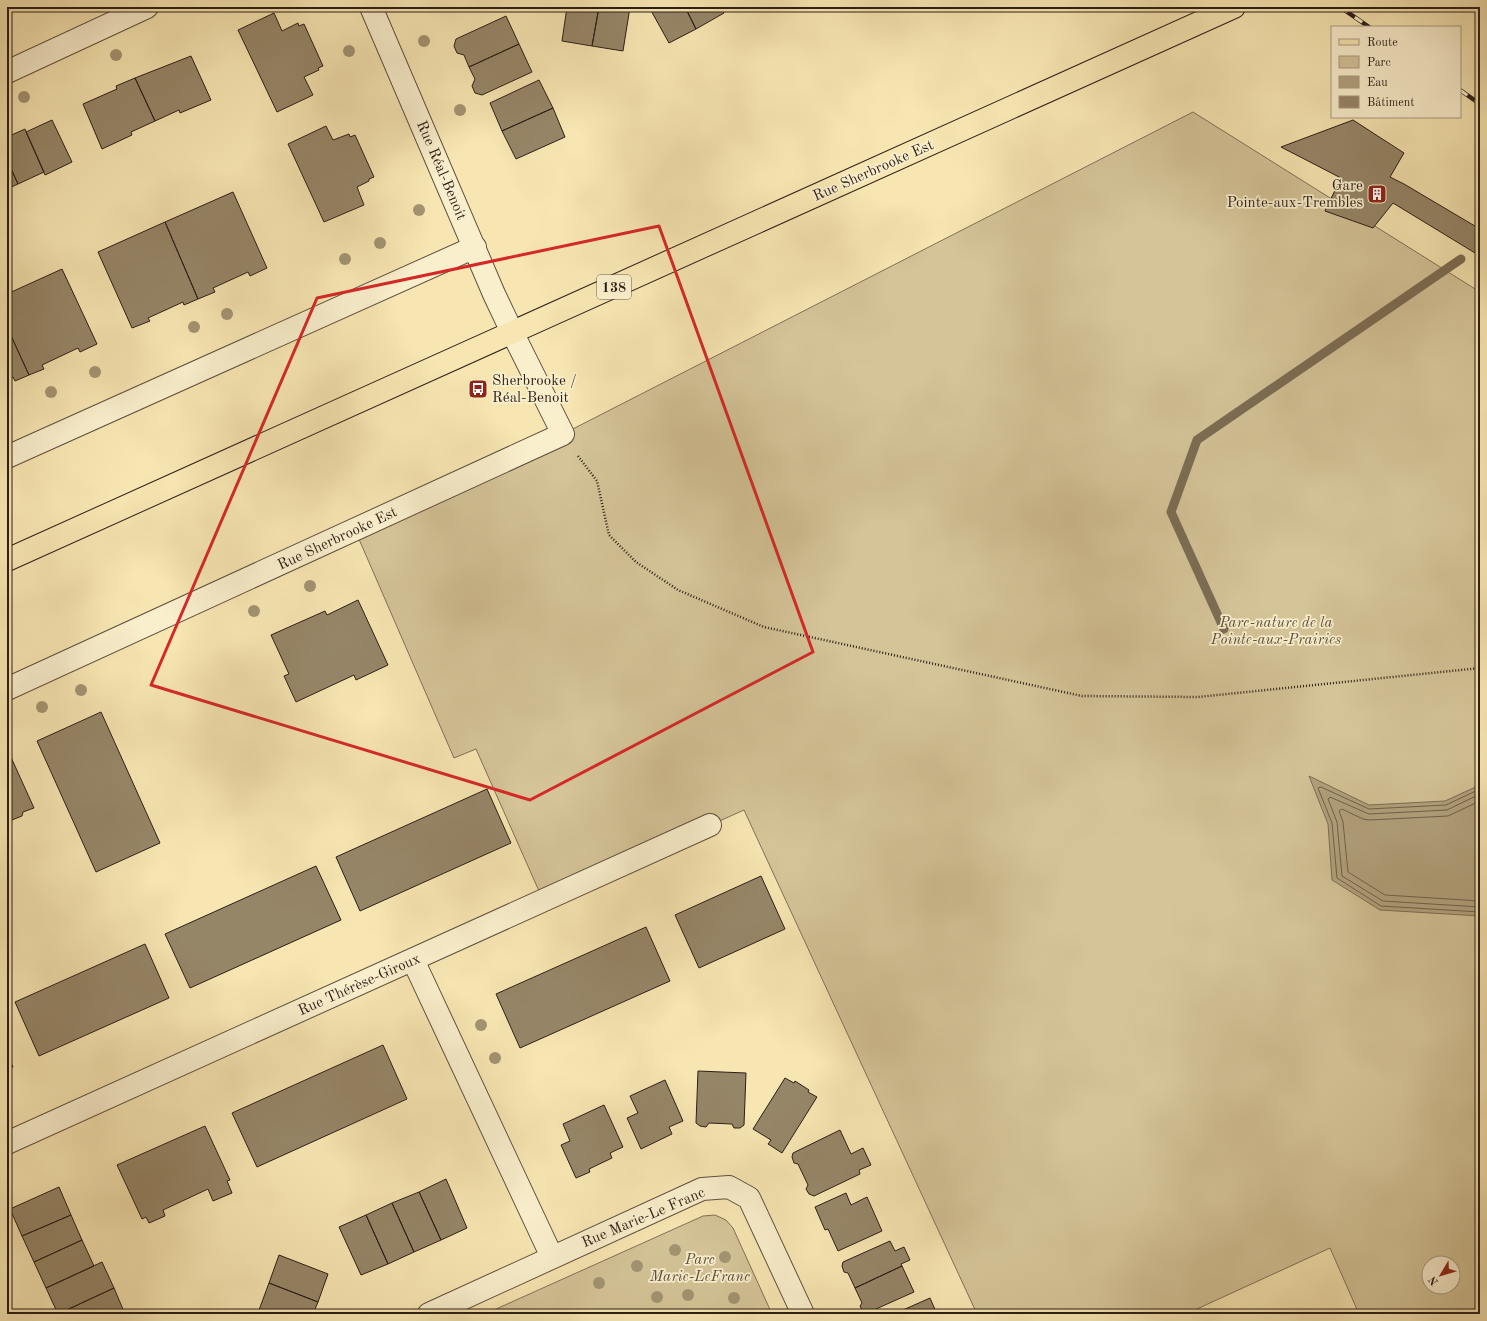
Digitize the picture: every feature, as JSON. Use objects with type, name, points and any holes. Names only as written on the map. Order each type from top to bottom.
[{"type":"main road","name":"Rue Sherbrooke Est","points":[[7,560],[1234,7]]},
{"type":"street","points":[[7,72],[147,7]]},
{"type":"street","name":"Rue Réal-Benoit","points":[[371,7],[512,332]]},
{"type":"street","points":[[7,457],[475,247]]},
{"type":"street","points":[[512,332],[563,434]]},
{"type":"street","name":"Rue Sherbrooke Est","points":[[7,689],[563,434]]},
{"type":"street","name":"Rue Thérèse-Giroux","points":[[7,1143],[414,960],[710,824]]},
{"type":"street","points":[[414,960],[552,1257]]},
{"type":"street","name":"Rue Marie-Le Franc","points":[[429,1314],[702,1189],[729,1187],[750,1198],[803,1314]]},
{"type":"path","points":[[563,434],[597,481],[609,535],[636,562],[678,590],[764,627],[1082,696],[1198,697],[1480,668]]},
{"type":"highlighted area","points":[[659,226],[813,652],[530,800],[151,685],[317,298]]},
{"type":"green space","name":"Parc-nature de la Pointe-aux-Prairies","points":[[1193,112],[1480,292],[1480,1314],[1359,1314],[1330,1248],[1186,1314],[977,1314],[744,810],[543,900],[476,749],[454,758],[355,530],[563,434]]},
{"type":"green space","name":"Parc Marie-LeFranc","points":[[715,1215],[726,1220],[733,1228],[772,1314],[485,1314],[703,1216]]},
{"type":"water","points":[[1309,776],[1369,805],[1445,801],[1480,785],[1480,916],[1380,910],[1332,880],[1328,824]]},
{"type":"building","points":[[567,7],[599,7],[592,46],[562,41]]},
{"type":"building","points":[[599,7],[630,7],[623,51],[592,46]]},
{"type":"building","points":[[649,7],[685,7],[696,29],[669,43]]},
{"type":"building","points":[[685,7],[720,7],[724,13],[696,29]]},
{"type":"building","points":[[274,13],[282,31],[298,23],[299,26],[304,24],[323,66],[318,68],[319,70],[304,77],[313,95],[277,112],[238,30]]},
{"type":"building","points":[[506,16],[519,44],[469,67],[464,55],[457,53],[454,46],[456,39]]},
{"type":"building","points":[[519,44],[532,72],[482,95],[475,93],[472,86],[475,79],[469,67]]},
{"type":"building","points":[[191,56],[211,100],[180,113],[179,110],[155,121],[135,78]]},
{"type":"building","points":[[135,78],[155,121],[131,132],[132,135],[102,149],[83,104],[117,89],[116,86]]},
{"type":"building","points":[[539,80],[553,108],[502,131],[490,103]]},
{"type":"building","points":[[553,108],[565,137],[516,159],[502,131]]},
{"type":"building","points":[[52,120],[72,162],[45,175],[26,132]]},
{"type":"building","name":"Gare Pointe-aux-Trembles","points":[[1353,120],[1404,153],[1390,177],[1480,229],[1480,256],[1393,203],[1373,228],[1325,211],[1341,178],[1281,147]]},
{"type":"building","points":[[326,126],[333,140],[349,134],[350,137],[355,135],[374,177],[357,187],[364,205],[324,222],[288,144]]},
{"type":"building","points":[[25,129],[44,172],[18,184],[7,160],[7,137]]},
{"type":"building","points":[[7,160],[18,184],[7,189]]},
{"type":"building","points":[[233,192],[267,268],[250,276],[248,272],[213,288],[215,292],[198,299],[165,222]]},
{"type":"building","points":[[165,222],[198,299],[184,305],[183,302],[148,318],[150,321],[132,328],[98,252]]},
{"type":"building","points":[[62,269],[97,344],[80,352],[78,348],[42,365],[44,369],[29,375],[7,327],[7,294]]},
{"type":"building","points":[[7,327],[29,375],[15,381],[13,377],[7,380]]},
{"type":"building","points":[[358,600],[388,665],[356,680],[354,675],[296,702],[284,676],[289,674],[271,635],[325,611],[327,615]]},
{"type":"building","points":[[101,712],[160,843],[96,872],[37,741]]},
{"type":"building","points":[[10,755],[34,808],[23,812],[22,816],[7,822],[7,756]]},
{"type":"building","points":[[487,789],[511,843],[360,911],[336,857]]},
{"type":"building","points":[[316,866],[341,920],[190,988],[165,934]]},
{"type":"building","points":[[761,876],[785,929],[699,968],[675,915]]},
{"type":"building","points":[[646,927],[670,981],[520,1048],[496,994]]},
{"type":"building","points":[[145,944],[169,998],[39,1056],[15,1002]]},
{"type":"building","points":[[383,1045],[407,1099],[257,1167],[232,1113]]},
{"type":"building","points":[[7,1055],[13,1067],[7,1070]]},
{"type":"building","points":[[698,1071],[746,1073],[744,1125],[740,1128],[734,1128],[732,1124],[709,1123],[706,1127],[700,1126],[696,1123]]},
{"type":"building","points":[[785,1078],[794,1083],[795,1081],[809,1090],[808,1092],[817,1097],[782,1153],[768,1144],[771,1140],[753,1129]]},
{"type":"building","points":[[665,1080],[683,1121],[669,1127],[672,1134],[641,1149],[627,1118],[638,1113],[630,1096]]},
{"type":"building","points":[[604,1105],[623,1147],[610,1153],[612,1158],[589,1169],[590,1172],[576,1178],[561,1145],[570,1141],[563,1124]]},
{"type":"building","points":[[205,1126],[230,1180],[227,1181],[232,1193],[213,1201],[208,1189],[163,1210],[165,1216],[149,1223],[146,1217],[142,1219],[117,1165]]},
{"type":"building","points":[[840,1130],[851,1154],[863,1148],[871,1165],[859,1170],[860,1174],[814,1196],[809,1194],[806,1189],[808,1185],[798,1164],[794,1163],[792,1157],[793,1153]]},
{"type":"building","points":[[446,1179],[467,1228],[441,1240],[419,1192]]},
{"type":"building","points":[[59,1187],[71,1215],[22,1236],[10,1209]]},
{"type":"building","points":[[419,1192],[441,1240],[414,1252],[392,1203]]},
{"type":"building","points":[[846,1193],[851,1205],[867,1197],[882,1231],[838,1251],[828,1229],[825,1230],[815,1207]]},
{"type":"building","points":[[392,1203],[414,1252],[388,1264],[366,1215]]},
{"type":"building","points":[[71,1215],[82,1240],[34,1262],[22,1236]]},
{"type":"building","points":[[366,1215],[388,1264],[361,1275],[339,1227]]},
{"type":"building","points":[[82,1240],[94,1266],[46,1288],[34,1262]]},
{"type":"building","points":[[890,1241],[895,1251],[904,1247],[910,1260],[901,1264],[902,1266],[855,1288],[848,1273],[844,1272],[842,1266],[843,1262]]},
{"type":"building","points":[[279,1255],[328,1274],[318,1302],[269,1283]]},
{"type":"building","points":[[102,1262],[114,1288],[58,1314],[46,1288]]},
{"type":"building","points":[[902,1266],[914,1292],[867,1313],[863,1312],[860,1306],[862,1303],[855,1288]]},
{"type":"building","points":[[269,1283],[318,1302],[313,1314],[269,1314],[259,1310]]},
{"type":"building","points":[[114,1288],[125,1314],[58,1314]]},
{"type":"building","points":[[930,1298],[937,1314],[894,1314]]},
{"type":"waterway","points":[[1224,629],[1171,512],[1197,440],[1461,259]]},
{"type":"railway","points":[[1340,7],[1368,26]]},
{"type":"railway","points":[[1461,91],[1480,104]]},
{"type":"place","name":"Gare Pointe-aux-Trembles","points":[[1377,194]]},
{"type":"place","name":"Sherbrooke / Réal-Benoit","points":[[478,389]]}]
